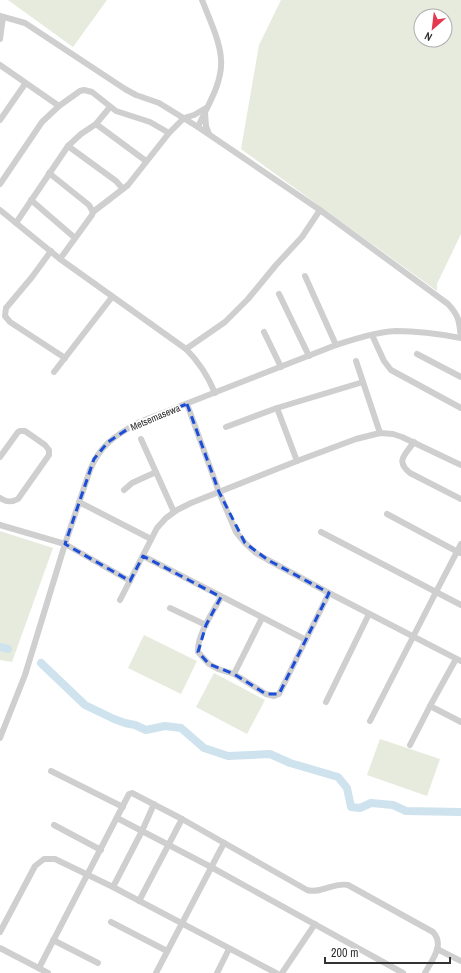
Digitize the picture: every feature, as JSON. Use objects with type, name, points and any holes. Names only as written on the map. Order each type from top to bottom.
[{"type":"street","points":[[198,126],[214,93],[220,75],[221,58],[219,46],[202,0]]},
{"type":"street","points":[[0,39],[1,17],[25,23],[125,89],[136,95],[159,103],[198,126],[320,210],[448,304],[457,314],[460,324],[461,338]]},
{"type":"street","points":[[0,65],[25,84],[59,106]]},
{"type":"street","points":[[0,120],[25,84]]},
{"type":"street","points":[[0,184],[42,122],[59,106],[80,91],[84,90],[92,92],[110,107],[124,114],[150,122],[169,133]]},
{"type":"street","points":[[16,223],[68,146],[81,134],[96,124],[110,107]]},
{"type":"street","points":[[60,258],[93,212],[128,185],[169,133],[184,118],[206,109]]},
{"type":"street","points":[[206,109],[205,116],[209,134]]},
{"type":"street","points":[[96,124],[146,161]]},
{"type":"street","points":[[68,146],[124,189]]},
{"type":"street","points":[[49,173],[89,205],[93,212]]},
{"type":"street","points":[[31,200],[75,238]]},
{"type":"street","points":[[0,210],[60,258],[186,349],[199,363],[211,382],[215,393]]},
{"type":"street","points":[[186,349],[225,322],[248,299],[276,265],[302,237],[320,210]]},
{"type":"street","points":[[51,251],[6,308],[5,316],[10,322],[65,358]]},
{"type":"street","points":[[305,276],[336,345]]},
{"type":"street","points":[[279,294],[309,356]]},
{"type":"street","points":[[54,372],[112,296]]},
{"type":"street","name":"Metsemasewa","points":[[0,738],[25,675],[65,544],[94,459],[108,442],[137,423],[336,345],[372,335],[395,331],[436,333],[461,338]]},
{"type":"street","points":[[264,332],[280,367]]},
{"type":"street","points":[[372,335],[384,361],[391,370],[461,408]]},
{"type":"street","points":[[417,354],[461,377]]},
{"type":"street","points":[[356,361],[380,433]]},
{"type":"street","points":[[226,427],[277,408],[363,382]]},
{"type":"street","points":[[187,404],[219,492],[236,532],[245,543],[262,556],[329,593],[459,660],[430,706],[410,745]]},
{"type":"street","points":[[277,408],[297,461]]},
{"type":"street","points":[[0,456],[20,431],[25,431],[45,445],[49,452],[49,455],[18,499],[9,502],[0,498]]},
{"type":"street","points":[[120,600],[157,528],[166,518],[191,503],[297,461],[356,439],[380,433],[393,434],[414,442],[461,466]]},
{"type":"street","points":[[141,439],[174,512]]},
{"type":"street","points":[[414,442],[402,460],[401,464],[404,468],[410,473],[461,499]]},
{"type":"street","points":[[124,490],[132,483],[156,472]]},
{"type":"street","points":[[79,502],[151,539]]},
{"type":"street","points":[[387,514],[459,553]]},
{"type":"street","points":[[0,525],[65,544],[130,581]]},
{"type":"street","points":[[321,532],[461,605]]},
{"type":"street","points":[[370,721],[436,592],[459,553],[461,544]]},
{"type":"street","points":[[143,556],[306,640]]},
{"type":"street","points":[[221,596],[206,625],[198,646],[198,652],[209,664],[218,669],[234,674],[266,694],[276,696],[329,593]]},
{"type":"street","points":[[170,608],[206,625]]},
{"type":"street","points":[[326,702],[369,614]]},
{"type":"street","points":[[234,674],[262,618]]},
{"type":"street","points":[[430,706],[461,722]]},
{"type":"street","points":[[51,771],[123,807]]},
{"type":"street","points":[[39,968],[129,794],[132,793],[182,819],[307,890],[315,891],[336,884],[348,885],[433,932],[438,939],[437,949],[425,973]]},
{"type":"street","points":[[113,887],[154,804]]},
{"type":"street","points":[[117,818],[212,867],[403,973]]},
{"type":"street","points":[[139,901],[182,819]]},
{"type":"street","points":[[54,825],[101,850]]},
{"type":"street","points":[[156,973],[224,843]]},
{"type":"street","points":[[0,932],[35,866],[39,861],[44,859],[55,859],[113,887],[272,972]]},
{"type":"street","points":[[111,922],[167,951]]},
{"type":"street","points":[[282,973],[315,924]]},
{"type":"street","points":[[53,940],[98,963]]},
{"type":"street","points":[[0,948],[48,973]]},
{"type":"street","points":[[217,973],[230,949]]},
{"type":"street","points":[[437,949],[461,961]]},
{"type":"highlighted area","points":[[187,404],[219,492],[245,543],[268,560],[329,593],[279,694],[266,694],[234,674],[209,664],[198,652],[206,625],[221,597],[143,556],[130,581],[65,544],[94,459],[108,442],[137,423]]},
{"type":"shaded area","points":[[8,0],[107,0],[73,47]]},
{"type":"shaded area","points":[[281,0],[461,0],[461,234],[437,284],[437,291],[241,149],[259,45]]},
{"type":"shaded area","points":[[0,531],[53,548],[12,662],[0,660]]},
{"type":"shaded area","points":[[144,635],[197,661],[181,694],[128,668]]},
{"type":"shaded area","points":[[214,673],[265,700],[247,734],[196,707]]},
{"type":"shaded area","points":[[380,739],[440,759],[427,796],[367,775]]},
{"type":"waterway","points":[[0,647],[8,649]]},
{"type":"waterway","points":[[41,663],[85,705],[114,719],[146,730],[165,726],[181,728],[204,748],[228,756],[270,754],[290,763],[338,777],[347,788],[351,807],[360,808],[371,803],[393,805],[406,811],[461,812]]}]
